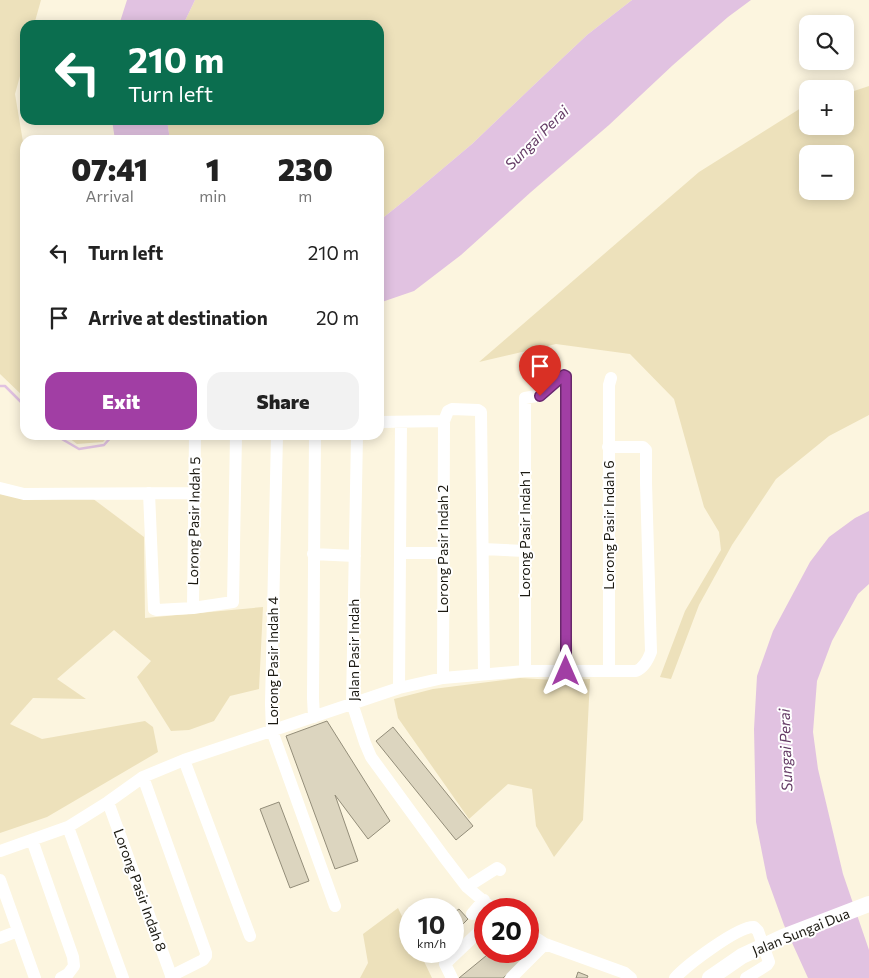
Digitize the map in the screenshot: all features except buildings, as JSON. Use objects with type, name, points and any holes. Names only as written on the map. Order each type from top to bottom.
[{"type":"main road","name":"Jalan Sungai Dua","points":[[710,978],[742,956],[783,937],[869,904]]},
{"type":"street","name":"Lorong Pasir Indah 1","points":[[525,671],[525,399],[526,397],[542,395],[564,375],[566,376],[566,671]]},
{"type":"street","name":"Lorong Pasir Indah 6","points":[[609,671],[608,385],[611,378]]},
{"type":"street","points":[[384,422],[444,421],[448,411],[452,409],[478,410],[481,412],[484,674]]},
{"type":"street","name":"Lorong Pasir Indah 2","points":[[443,678],[444,421]]},
{"type":"street","points":[[398,688],[401,422]]},
{"type":"street","name":"Lorong Pasir Indah 5","points":[[193,608],[195,440]]},
{"type":"street","points":[[149,493],[154,608],[157,610],[193,608],[233,602],[236,440]]},
{"type":"street","name":"Lorong Pasir Indah 4","points":[[277,440],[272,731],[335,906]]},
{"type":"street","points":[[314,717],[312,698],[315,440]]},
{"type":"street","name":"Jalan Pasir Indah","points":[[358,440],[352,703],[371,757],[467,887],[481,898]]},
{"type":"street","points":[[0,851],[68,827],[143,777],[184,760],[398,688],[443,678],[484,674],[525,671],[636,672],[642,669],[651,652],[646,450],[644,448],[608,446]]},
{"type":"street","points":[[0,488],[24,494],[194,493]]},
{"type":"street","points":[[483,549],[525,551]]},
{"type":"street","points":[[400,552],[443,553]]},
{"type":"street","points":[[313,554],[355,556]]},
{"type":"street","points":[[184,760],[250,936]]},
{"type":"street","points":[[143,777],[206,953],[203,960],[172,977]]},
{"type":"street","name":"Lorong Pasir Indah 8","points":[[108,802],[172,977]]},
{"type":"street","points":[[68,827],[123,978]]},
{"type":"street","points":[[32,840],[73,956],[74,966],[62,978]]},
{"type":"street","points":[[467,887],[498,868],[500,870]]},
{"type":"street","points":[[0,880],[35,978]]},
{"type":"street","points":[[675,978],[699,957],[726,939],[749,926],[754,926],[758,931],[769,962],[768,965],[746,978]]},
{"type":"street","points":[[0,938],[18,931]]},
{"type":"street","points":[[452,978],[445,964],[474,936]]},
{"type":"street","points":[[539,940],[625,973],[631,978]]},
{"type":"street","points":[[511,978],[546,944]]},
{"type":"shaded area","points":[[0,0],[41,0],[35,20],[20,20],[20,76],[15,94],[22,135],[20,135],[20,393],[0,374]]},
{"type":"shaded area","points":[[195,0],[632,0],[587,35],[472,144],[384,217],[384,135],[169,135],[168,125],[384,125],[384,20],[185,20]]},
{"type":"shaded area","points":[[869,86],[869,415],[829,436],[776,479],[732,545],[699,605],[671,679],[660,677],[685,611],[721,550],[719,532],[704,507],[674,399],[630,354],[556,344],[479,362],[699,172],[799,109],[799,135],[854,135],[854,91]]},
{"type":"shaded area","points":[[72,440],[105,440],[103,442],[77,444]]},
{"type":"shaded area","points":[[0,492],[92,498],[144,537],[145,618],[263,607],[259,689],[230,696],[214,721],[189,730],[171,731],[137,677],[151,661],[114,630],[57,679],[86,699],[33,698],[10,724],[42,739],[145,721],[153,727],[158,752],[47,817],[0,833]]},
{"type":"shaded area","points":[[520,678],[590,679],[583,820],[554,857],[536,826],[532,789],[508,784],[469,819],[398,718],[394,699],[433,689]]},
{"type":"shaded area","points":[[398,908],[399,963],[425,963],[432,978],[360,978],[368,963],[363,934]]},
{"type":"water","points":[[127,0],[195,0],[185,20],[121,20]]},
{"type":"water","name":"Sungai Perai","points":[[632,0],[751,0],[728,17],[673,65],[609,125],[461,255],[414,291],[384,301],[384,217],[472,144],[587,35]]},
{"type":"water","points":[[113,125],[168,125],[169,135],[114,135]]},
{"type":"water","name":"Sungai Perai","points":[[869,511],[869,584],[858,594],[832,641],[817,681],[813,732],[818,769],[843,874],[869,950],[869,978],[808,978],[784,925],[767,878],[756,822],[754,729],[757,676],[773,631],[810,562],[829,537],[855,518]]},
{"type":"waterway","points":[[0,386],[5,386],[20,401]]},
{"type":"waterway","points":[[64,440],[79,449],[104,445],[108,440]]},
{"type":"route","points":[[540,396],[564,375],[566,376],[566,671]]}]
